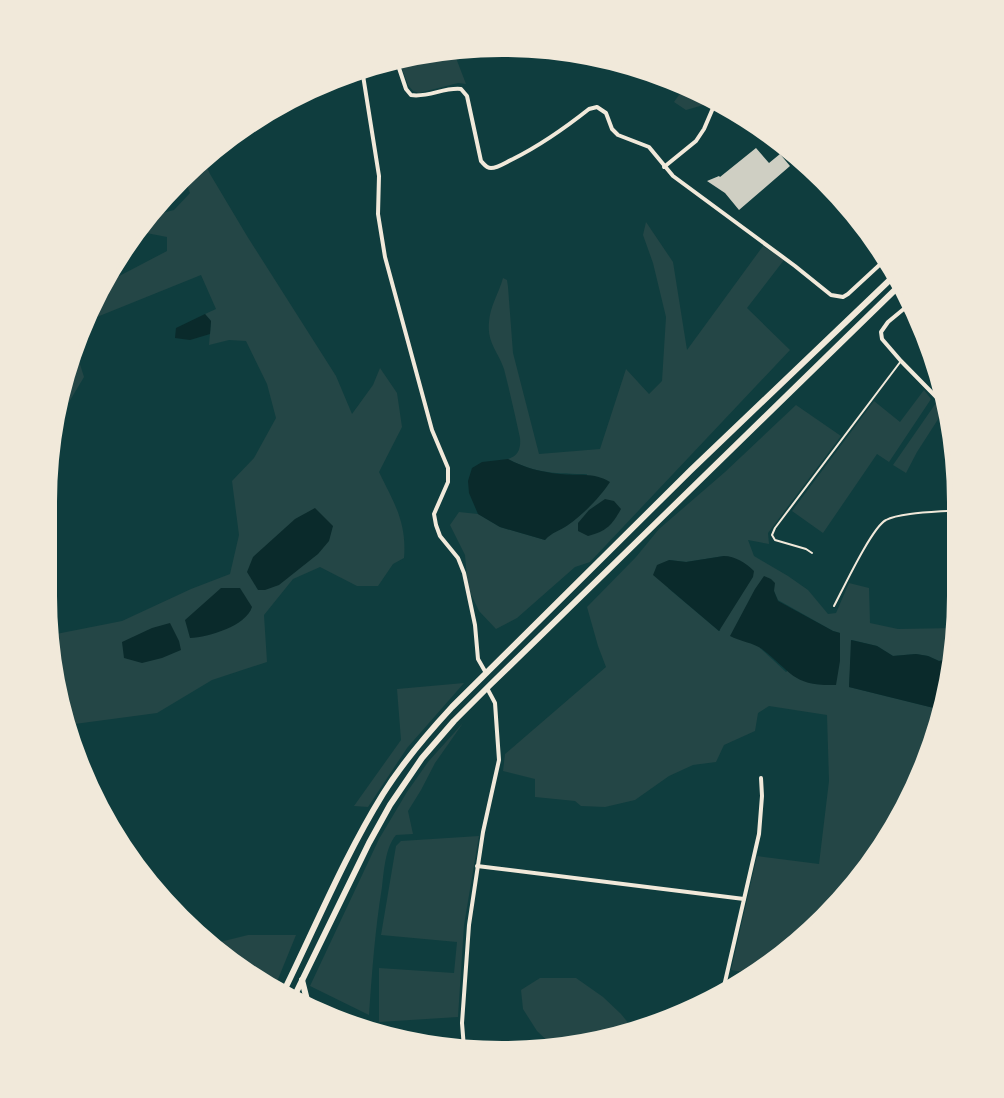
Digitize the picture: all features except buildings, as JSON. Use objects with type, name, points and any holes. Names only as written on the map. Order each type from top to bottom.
[{"type":"main road","points":[[285,988],[349,857],[384,793],[426,735],[636,525],[891,279]]},
{"type":"main road","points":[[296,993],[369,843],[395,798],[432,746],[486,688],[896,289]]},
{"type":"main road","points":[[302,980],[307,999]]},
{"type":"street","points":[[398,66],[406,89],[411,96],[420,96],[455,88],[461,89],[467,96],[481,161],[485,166],[491,168],[498,166],[525,153],[550,139],[589,109],[596,107],[606,113],[612,129],[618,135],[648,147],[673,176],[795,266],[831,295],[843,297],[848,294],[881,263]]},
{"type":"street","points":[[363,76],[379,176],[378,214],[385,257],[432,430],[448,468],[448,482],[434,514],[436,525],[440,536],[458,558],[464,573],[475,626],[475,646],[478,659],[486,673]]},
{"type":"street","points":[[664,167],[696,141],[704,129],[713,107]]},
{"type":"street","points":[[906,307],[888,322],[881,332],[882,339],[938,399]]},
{"type":"street","points":[[464,1042],[462,1023],[464,968],[477,866],[499,760],[495,703],[486,688]]},
{"type":"street","points":[[724,985],[761,826],[761,778]]},
{"type":"street","points":[[477,866],[744,899]]},
{"type":"lane","points":[[812,553],[806,549],[775,540],[772,535],[775,528],[901,361]]},
{"type":"lane","points":[[834,606],[867,544],[882,522],[899,516],[950,511]]},
{"type":"shaded area","points":[[459,56],[456,58],[466,84],[458,83],[419,93],[413,91],[408,85],[401,65]]},
{"type":"shaded area","points":[[681,92],[707,104],[686,110],[674,102]]},
{"type":"shaded area","points":[[206,165],[247,236],[336,376],[352,414],[373,385],[380,368],[397,393],[402,427],[379,472],[401,523],[404,558],[393,564],[378,586],[357,586],[320,567],[293,579],[264,615],[267,662],[212,680],[157,713],[73,724],[62,683],[56,634],[122,621],[191,589],[230,574],[239,535],[232,481],[254,458],[276,418],[267,384],[246,341],[229,340],[209,345],[211,321],[205,314],[216,309],[201,275],[93,318],[113,279],[167,251],[167,237],[144,232],[158,214],[174,210],[190,193],[186,184]]},
{"type":"shaded area","points":[[646,222],[673,262],[687,350],[763,246],[784,260],[747,308],[790,350],[590,562],[575,567],[517,618],[496,629],[479,611],[468,588],[465,555],[450,525],[459,512],[478,514],[500,527],[545,540],[551,533],[568,525],[587,474],[546,472],[508,459],[518,452],[520,438],[504,369],[493,347],[490,336],[489,322],[493,305],[503,278],[507,280],[508,287],[513,353],[539,454],[600,449],[626,369],[649,394],[662,381],[666,317],[653,263],[643,235]]},
{"type":"shaded area","points":[[205,314],[211,321],[210,334],[190,340],[175,338],[176,328]]},
{"type":"shaded area","points":[[78,358],[84,377],[69,402],[65,402]]},
{"type":"shaded area","points":[[924,390],[931,399],[889,462],[877,454],[823,533],[792,511],[874,401],[900,422]]},
{"type":"shaded area","points":[[936,403],[940,406],[942,414],[906,473],[893,465]]},
{"type":"shaded area","points":[[796,405],[841,436],[768,533],[769,544],[748,540],[754,556],[808,590],[828,614],[836,613],[849,583],[869,588],[870,623],[898,629],[949,628],[945,660],[939,661],[928,656],[916,654],[893,656],[877,646],[852,640],[849,687],[936,708],[935,712],[916,768],[904,794],[875,845],[858,869],[839,892],[798,933],[745,972],[731,970],[757,856],[819,864],[829,781],[827,715],[769,706],[758,713],[755,731],[724,745],[716,762],[693,765],[669,776],[635,800],[605,807],[581,806],[575,801],[535,797],[535,779],[503,771],[505,754],[606,667],[587,607],[636,557],[659,529],[725,472]],"holes":[[[724,556],[720,631],[668,588],[669,560],[686,562]],[[774,591],[778,600],[833,631],[840,633],[786,672],[760,648]]]},
{"type":"shaded area","points":[[508,459],[540,471],[592,476],[610,482],[580,516],[545,540],[500,527],[478,514],[469,493],[468,481],[472,468],[482,462]]},
{"type":"shaded area","points":[[605,499],[614,501],[621,509],[612,523],[600,532],[588,536],[578,531],[578,523],[589,510]]},
{"type":"shaded area","points":[[315,508],[333,526],[329,541],[318,554],[279,585],[265,590],[258,590],[247,572],[253,557],[295,519]]},
{"type":"shaded area","points":[[724,556],[740,560],[754,571],[753,577],[719,631],[653,575],[657,565],[669,560],[686,562]]},
{"type":"shaded area","points":[[764,576],[775,583],[774,591],[778,601],[840,633],[840,661],[836,685],[821,685],[801,680],[787,671],[759,647],[730,636]]},
{"type":"shaded area","points":[[221,588],[240,588],[252,607],[248,614],[235,625],[226,629],[190,638],[185,620]]},
{"type":"shaded area","points":[[170,623],[179,641],[181,650],[162,658],[142,663],[124,658],[122,642],[152,628]]},
{"type":"shaded area","points":[[851,640],[877,646],[893,656],[916,654],[928,656],[939,661],[945,660],[936,708],[849,687]]},
{"type":"shaded area","points":[[464,683],[407,748],[368,807],[354,806],[401,740],[397,689]]},
{"type":"shaded area","points":[[463,723],[435,763],[408,811],[413,834],[396,835],[389,846],[384,867],[369,1015],[310,986],[379,839],[407,792],[428,762]]},
{"type":"shaded area","points":[[479,836],[464,925],[458,1017],[379,1022],[379,968],[454,973],[457,942],[381,935],[396,846],[401,841]]},
{"type":"shaded area","points":[[248,935],[296,935],[276,983],[229,952],[219,944],[220,942]]},
{"type":"shaded area","points":[[540,978],[576,978],[603,997],[630,1025],[589,1036],[548,1041],[537,1031],[523,1009],[521,990]]}]
